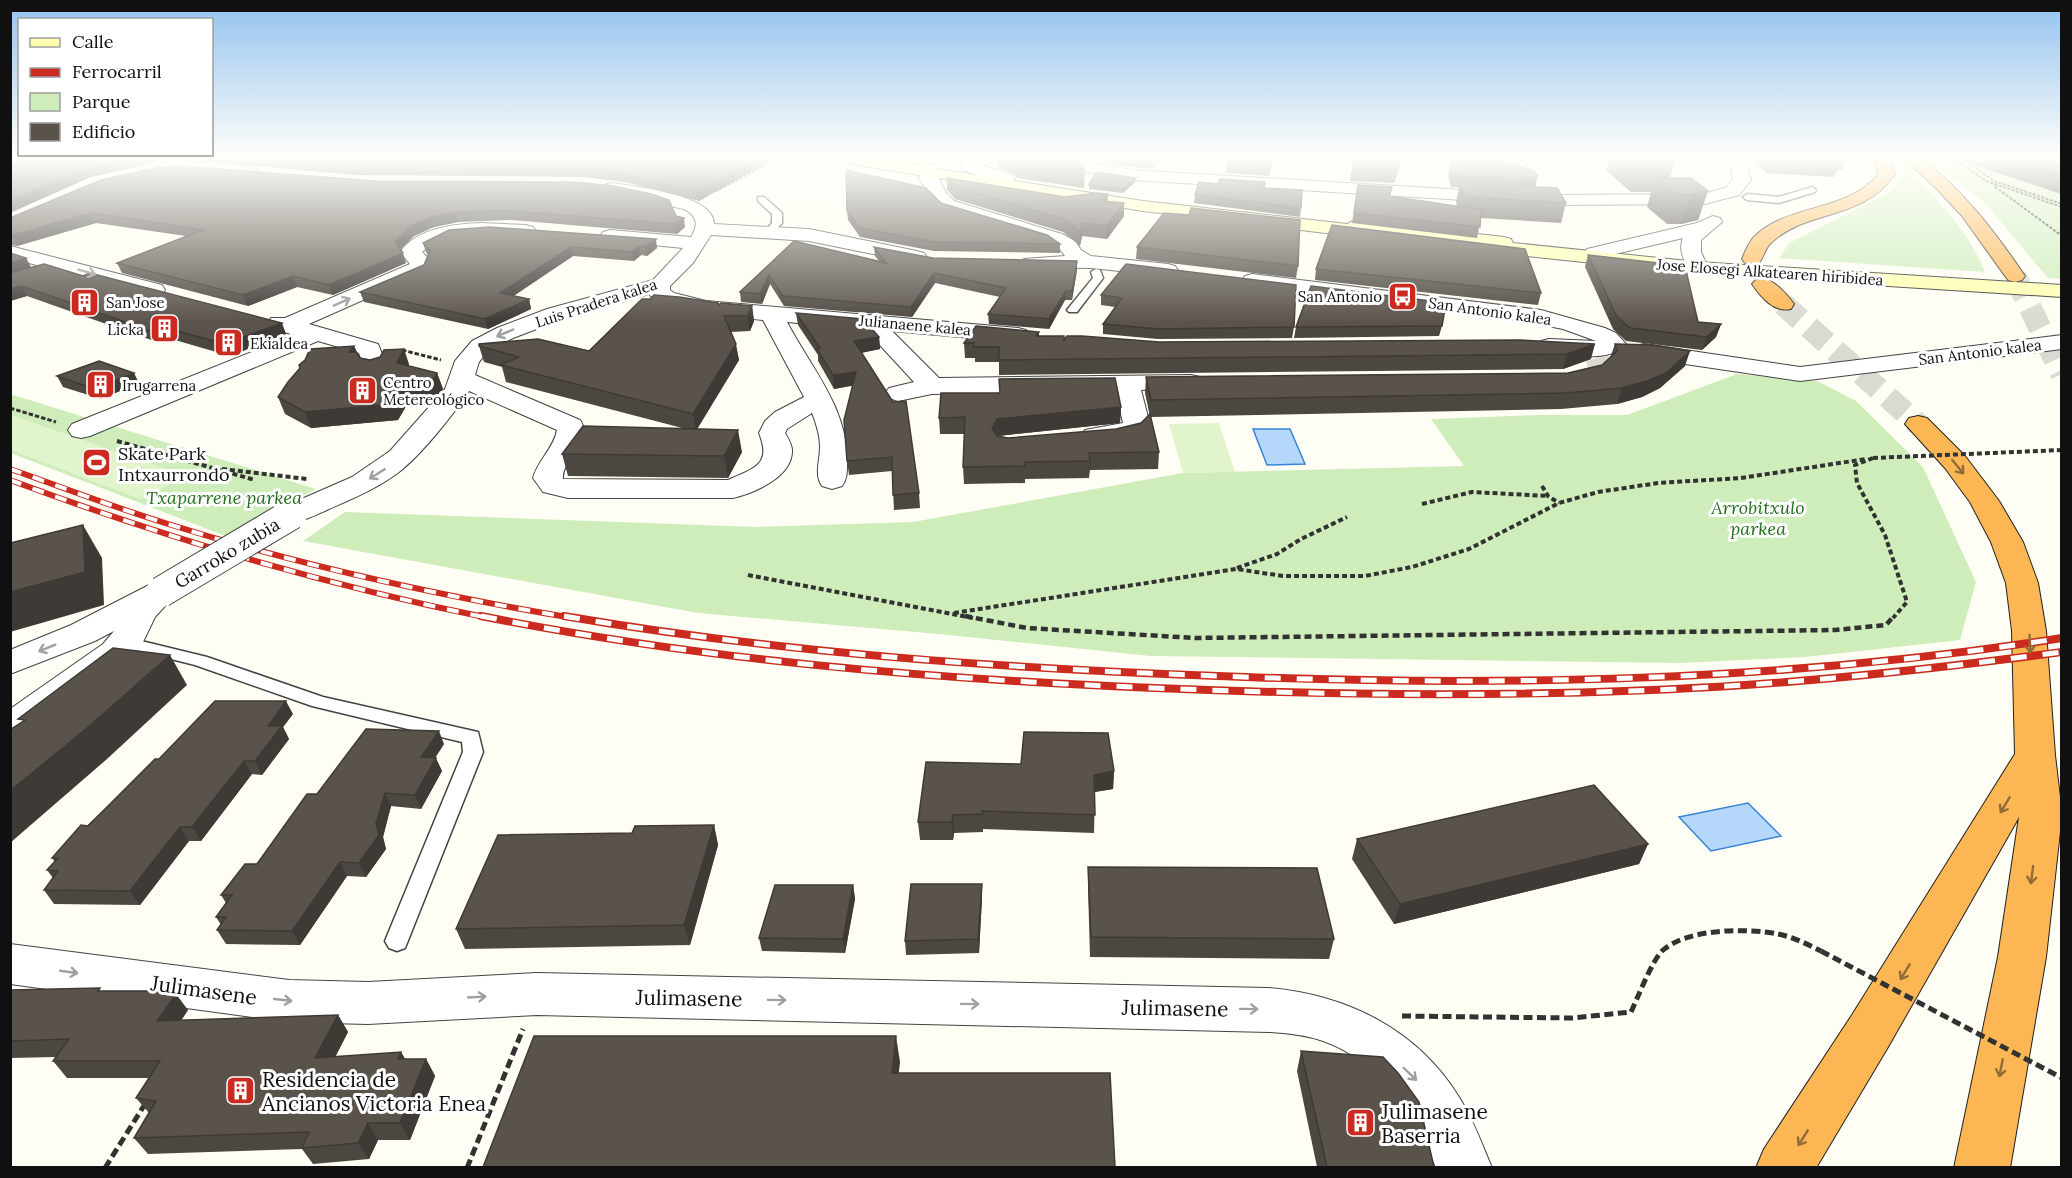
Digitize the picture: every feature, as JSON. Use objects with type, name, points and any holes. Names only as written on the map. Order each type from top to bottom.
[{"type":"highway","points":[[1752,259],[1757,245],[1773,232],[1818,213]]},
{"type":"highway","points":[[1968,213],[2015,276]]},
{"type":"highway","points":[[1763,284],[1783,304]]},
{"type":"highway","points":[[1918,424],[1955,462],[1984,501],[2007,542],[2018,573],[2029,631],[2035,755],[2041,812],[2022,957],[1982,1167]]},
{"type":"highway","points":[[1784,1167],[1870,1031],[2035,755]]},
{"type":"main road","name":"Jose Elosegi Alkatearen hiribidea","points":[[1217,213],[1696,265],[2061,291]]},
{"type":"main road","name":"Jose Elosegi Alkatearen hiribidea","points":[[1239,213],[1696,265],[2061,286]]},
{"type":"street","points":[[701,213],[705,219],[701,236]]},
{"type":"street","points":[[974,213],[1055,238],[1068,245],[1069,250],[1079,259],[1094,267]]},
{"type":"street","points":[[1594,253],[1699,228],[1722,213]]},
{"type":"street","points":[[288,325],[419,268],[421,261],[410,252],[427,239],[446,233],[478,228],[549,232]]},
{"type":"street","points":[[1696,265],[1689,251],[1689,244],[1699,228]]},
{"type":"street","points":[[594,235],[701,236],[770,231],[831,238],[934,260]]},
{"type":"street","name":"Luis Pradera kalea","points":[[292,514],[343,493],[390,466],[408,449],[457,391],[464,372],[480,346],[555,314],[660,284],[675,271],[701,236]]},
{"type":"street","points":[[1042,262],[1061,258],[1069,250]]},
{"type":"street","points":[[10,252],[46,267],[177,296]]},
{"type":"street","points":[[1009,262],[1042,262],[1189,273]]},
{"type":"street","name":"San Antonio kalea","points":[[1230,278],[1518,313],[1570,324],[1602,355],[1648,351],[1800,374],[2061,342]]},
{"type":"street","name":"Julianaene kalea","points":[[660,284],[658,292],[666,298],[686,304],[1035,337]]},
{"type":"street","points":[[771,313],[806,374],[830,424],[834,446],[832,480]]},
{"type":"street","points":[[255,316],[369,349],[375,366]]},
{"type":"street","points":[[870,321],[932,386]]},
{"type":"street","points":[[81,430],[316,334]]},
{"type":"street","points":[[1531,345],[1602,355]]},
{"type":"street","points":[[464,372],[571,426],[571,439],[553,464],[547,478],[553,486],[568,489],[733,489],[758,477],[776,463],[779,449],[772,433],[773,426],[818,400]]},
{"type":"street","points":[[898,393],[932,386],[1209,382]]},
{"type":"street","points":[[1067,439],[1130,431],[1137,424],[1127,383]]},
{"type":"street","name":"Garroko zubia","points":[[161,592],[292,514]]},
{"type":"street","points":[[10,663],[83,633],[161,592]]},
{"type":"street","points":[[10,728],[99,666],[126,639],[140,613],[161,592]]},
{"type":"street","points":[[83,633],[112,628],[123,630],[126,639]]},
{"type":"street","name":"Julimasene","points":[[10,964],[289,1001],[368,1003],[537,994],[1269,1010],[1307,1014],[1365,1038],[1392,1056],[1417,1080],[1437,1107],[1454,1138],[1464,1167]]},
{"type":"lane","points":[[770,231],[777,223],[777,213]]},
{"type":"lane","points":[[1073,310],[1098,278],[1094,267]]},
{"type":"lane","points":[[126,639],[201,660],[319,702],[471,737],[473,752],[397,941]]},
{"type":"path","points":[[2030,213],[2061,236]]},
{"type":"path","points":[[392,348],[464,372]]},
{"type":"path","points":[[10,408],[255,480]]},
{"type":"path","points":[[1236,569],[1283,576],[1365,576],[1412,567],[1469,549],[1559,503],[1598,492],[1658,483],[1741,478],[1788,469],[1873,458],[2061,450]]},
{"type":"path","points":[[748,575],[1027,628],[1195,638],[1834,630],[1886,625],[1907,602],[1885,535],[1857,483],[1855,465],[1873,458]]},
{"type":"path","points":[[213,468],[219,466],[240,471],[314,480]]},
{"type":"path","points":[[1542,486],[1548,496],[1559,503]]},
{"type":"path","points":[[1422,504],[1472,492],[1548,496]]},
{"type":"path","points":[[948,614],[1236,569],[1277,554],[1301,539],[1347,517]]},
{"type":"path","points":[[1365,1038],[1390,1016],[1572,1018],[1631,1012],[1660,951],[1693,936],[1742,931],[1779,934],[1804,942],[2061,1078]]},
{"type":"path","points":[[467,1167],[537,994]]},
{"type":"path","points":[[105,1167],[148,1099]]},
{"type":"green space","points":[[1848,213],[1948,213],[1970,243],[1985,272],[1779,258],[1789,243]]},
{"type":"green space","points":[[1994,213],[2061,213],[2061,279],[2048,278]]},
{"type":"green space","name":"Arrobitxulo parkea","points":[[1737,374],[1817,381],[1856,401],[1923,467],[1976,582],[1960,640],[1805,657],[1680,663],[1151,656],[949,635],[698,613],[303,541],[345,512],[756,527],[913,522],[1183,473],[1464,466],[1431,419],[1627,415]]},
{"type":"green space","name":"Txaparrene parkea","points":[[10,394],[316,489],[228,537],[11,453]]},
{"type":"green space","name":"Skate Park Intxaurrondo","points":[[11,415],[187,476],[140,499],[11,450]]},
{"type":"green space","points":[[1219,423],[1235,472],[1183,473],[1169,424]]},
{"type":"water","points":[[1253,429],[1290,429],[1305,464],[1267,465]]},
{"type":"water","points":[[1748,803],[1781,836],[1711,851],[1679,817]]},
{"type":"building","points":[[22,213],[451,213],[432,217],[411,226],[395,242],[403,253],[329,285],[293,276],[243,295],[117,263],[203,230],[91,213],[10,236],[10,218]]},
{"type":"building","points":[[534,213],[675,213],[676,216],[684,218],[675,224]]},
{"type":"building","points":[[849,213],[974,213],[1047,235],[1060,244],[934,242],[860,228]]},
{"type":"building","points":[[1043,213],[1117,213],[1107,226],[1082,223],[1081,232],[1063,219]]},
{"type":"building","points":[[1164,213],[1189,215],[1190,213],[1236,213],[1300,220],[1298,266],[1137,247]]},
{"type":"building","points":[[1354,213],[1481,213],[1480,227]]},
{"type":"building","points":[[1332,225],[1525,249],[1541,293],[1316,269]]},
{"type":"building","points":[[490,227],[656,239],[645,247],[639,246],[632,252],[571,247],[500,293],[529,299],[485,319],[360,292],[424,265],[430,251],[423,243],[449,230]]},
{"type":"building","points":[[794,241],[886,263],[874,247],[933,258],[1077,261],[1072,291],[1066,291],[1049,319],[988,314],[1006,288],[934,273],[911,307],[783,296],[769,275],[760,294],[740,292]]},
{"type":"building","points":[[10,253],[26,258],[10,263]]},
{"type":"building","points":[[1588,255],[1685,266],[1698,322],[1721,324],[1707,337],[1630,328],[1617,317]]},
{"type":"building","points":[[44,264],[83,276],[90,273],[282,323],[225,344],[163,327],[151,331],[22,286],[10,289],[10,273]]},
{"type":"building","points":[[1126,264],[1296,285],[1294,327],[1159,329],[1103,324],[1122,298],[1101,295]]},
{"type":"building","points":[[1311,286],[1446,303],[1442,326],[1296,327]]},
{"type":"building","points":[[654,295],[718,303],[719,305],[721,303],[752,306],[747,316],[724,316],[736,344],[693,414],[501,365],[519,357],[479,346],[479,344],[538,339],[589,351],[642,299],[650,299]]},
{"type":"building","points":[[796,313],[863,319],[879,337],[854,341],[893,402],[906,401],[919,493],[893,495],[892,457],[847,461],[844,420],[856,372],[833,375],[817,349],[820,348]]},
{"type":"building","points":[[976,326],[1039,332],[1036,336],[1064,336],[1064,340],[1067,336],[1082,336],[1159,342],[1519,340],[1595,344],[1567,354],[999,360],[999,347],[974,347],[974,343],[964,343]]},
{"type":"building","points":[[1615,344],[1653,345],[1690,351],[1666,373],[1647,381],[1622,388],[1566,393],[1151,400],[1146,377],[1568,373],[1602,365],[1617,351]]},
{"type":"building","name":"Centro Metereológico","points":[[354,346],[349,352],[356,352],[360,358],[370,360],[380,357],[384,350],[404,349],[397,363],[437,373],[433,380],[403,387],[392,404],[305,412],[278,397],[300,368],[299,365],[305,360],[310,349]]},
{"type":"building","points":[[99,361],[134,373],[95,389],[57,376]]},
{"type":"building","points":[[1115,378],[1121,407],[997,419],[992,429],[997,436],[1008,438],[1116,429],[1141,423],[1150,414],[1159,452],[1089,453],[1090,461],[1025,462],[1025,466],[963,467],[965,417],[939,418],[941,393],[1000,393],[999,379]]},
{"type":"building","points":[[583,426],[738,430],[724,456],[562,454]]},
{"type":"building","points":[[83,525],[85,572],[10,592],[10,543]]},
{"type":"building","points":[[113,648],[170,655],[87,728],[10,791],[10,730],[25,720],[18,719]]},
{"type":"building","points":[[215,701],[286,701],[268,726],[282,726],[255,761],[244,761],[192,827],[180,827],[130,891],[44,890],[58,871],[47,870],[58,858],[52,858],[81,825],[88,826],[155,759],[159,759]]},
{"type":"building","points":[[366,729],[439,731],[421,757],[436,758],[415,795],[385,793],[376,823],[379,835],[359,863],[340,862],[292,931],[217,930],[226,917],[216,917],[232,895],[221,895],[245,864],[257,864],[307,794],[317,794]]},
{"type":"building","points":[[1024,732],[1108,733],[1114,771],[1094,775],[1095,815],[982,811],[982,814],[953,815],[952,822],[918,822],[926,762],[1021,764]]},
{"type":"building","points":[[1594,785],[1648,844],[1400,904],[1357,839]]},
{"type":"building","points":[[714,825],[684,925],[456,929],[498,835],[632,833],[635,826]]},
{"type":"building","points":[[1088,867],[1317,868],[1334,939],[1091,937]]},
{"type":"building","points":[[911,884],[982,884],[978,939],[905,941]]},
{"type":"building","points":[[775,885],[853,885],[843,939],[759,938]]},
{"type":"building","points":[[100,988],[98,991],[153,991],[176,994],[157,1021],[338,1015],[315,1058],[401,1052],[398,1059],[426,1059],[400,1123],[368,1123],[358,1143],[302,1148],[309,1132],[134,1138],[156,1101],[136,1098],[160,1061],[53,1061],[69,1039],[10,1041],[10,990]]},
{"type":"building","points":[[534,1036],[896,1036],[892,1073],[1110,1073],[1115,1167],[483,1167]]},
{"type":"building","name":"Julimasene Baserria","points":[[1301,1051],[1383,1057],[1419,1102],[1434,1167],[1327,1167]]},
{"type":"tunnel","points":[[2015,276],[2062,374]]},
{"type":"tunnel","points":[[1783,304],[1918,424]]},
{"type":"tunnel","points":[[1597,358],[1599,365]]},
{"type":"railway","points":[[10,469],[146,517],[265,552],[418,589],[573,618]]},
{"type":"railway","points":[[10,480],[128,521],[246,558],[367,591],[489,618]]},
{"type":"railway","points":[[481,616],[648,645],[901,673],[1070,684],[1302,693],[1523,694],[1671,689],[1864,675],[2062,652]]},
{"type":"railway","points":[[564,616],[727,640],[890,657],[1218,676],[1429,681],[1641,678],[1747,672],[1957,653],[2062,638]]},
{"type":"place","name":"San Antonio","points":[[1403,296]]},
{"type":"place","name":"San Jose","points":[[85,302]]},
{"type":"place","name":"Licka","points":[[165,329]]},
{"type":"place","name":"Ekialdea","points":[[229,343]]},
{"type":"place","name":"Irugarrena","points":[[101,385]]},
{"type":"place","name":"Centro Metereológico","points":[[362,391]]},
{"type":"place","name":"Skate Park Intxaurrondo","points":[[97,463]]},
{"type":"place","name":"Residencia de Ancianos Victoria Enea","points":[[241,1091]]},
{"type":"place","name":"Julimasene Baserria","points":[[1360,1123]]}]
